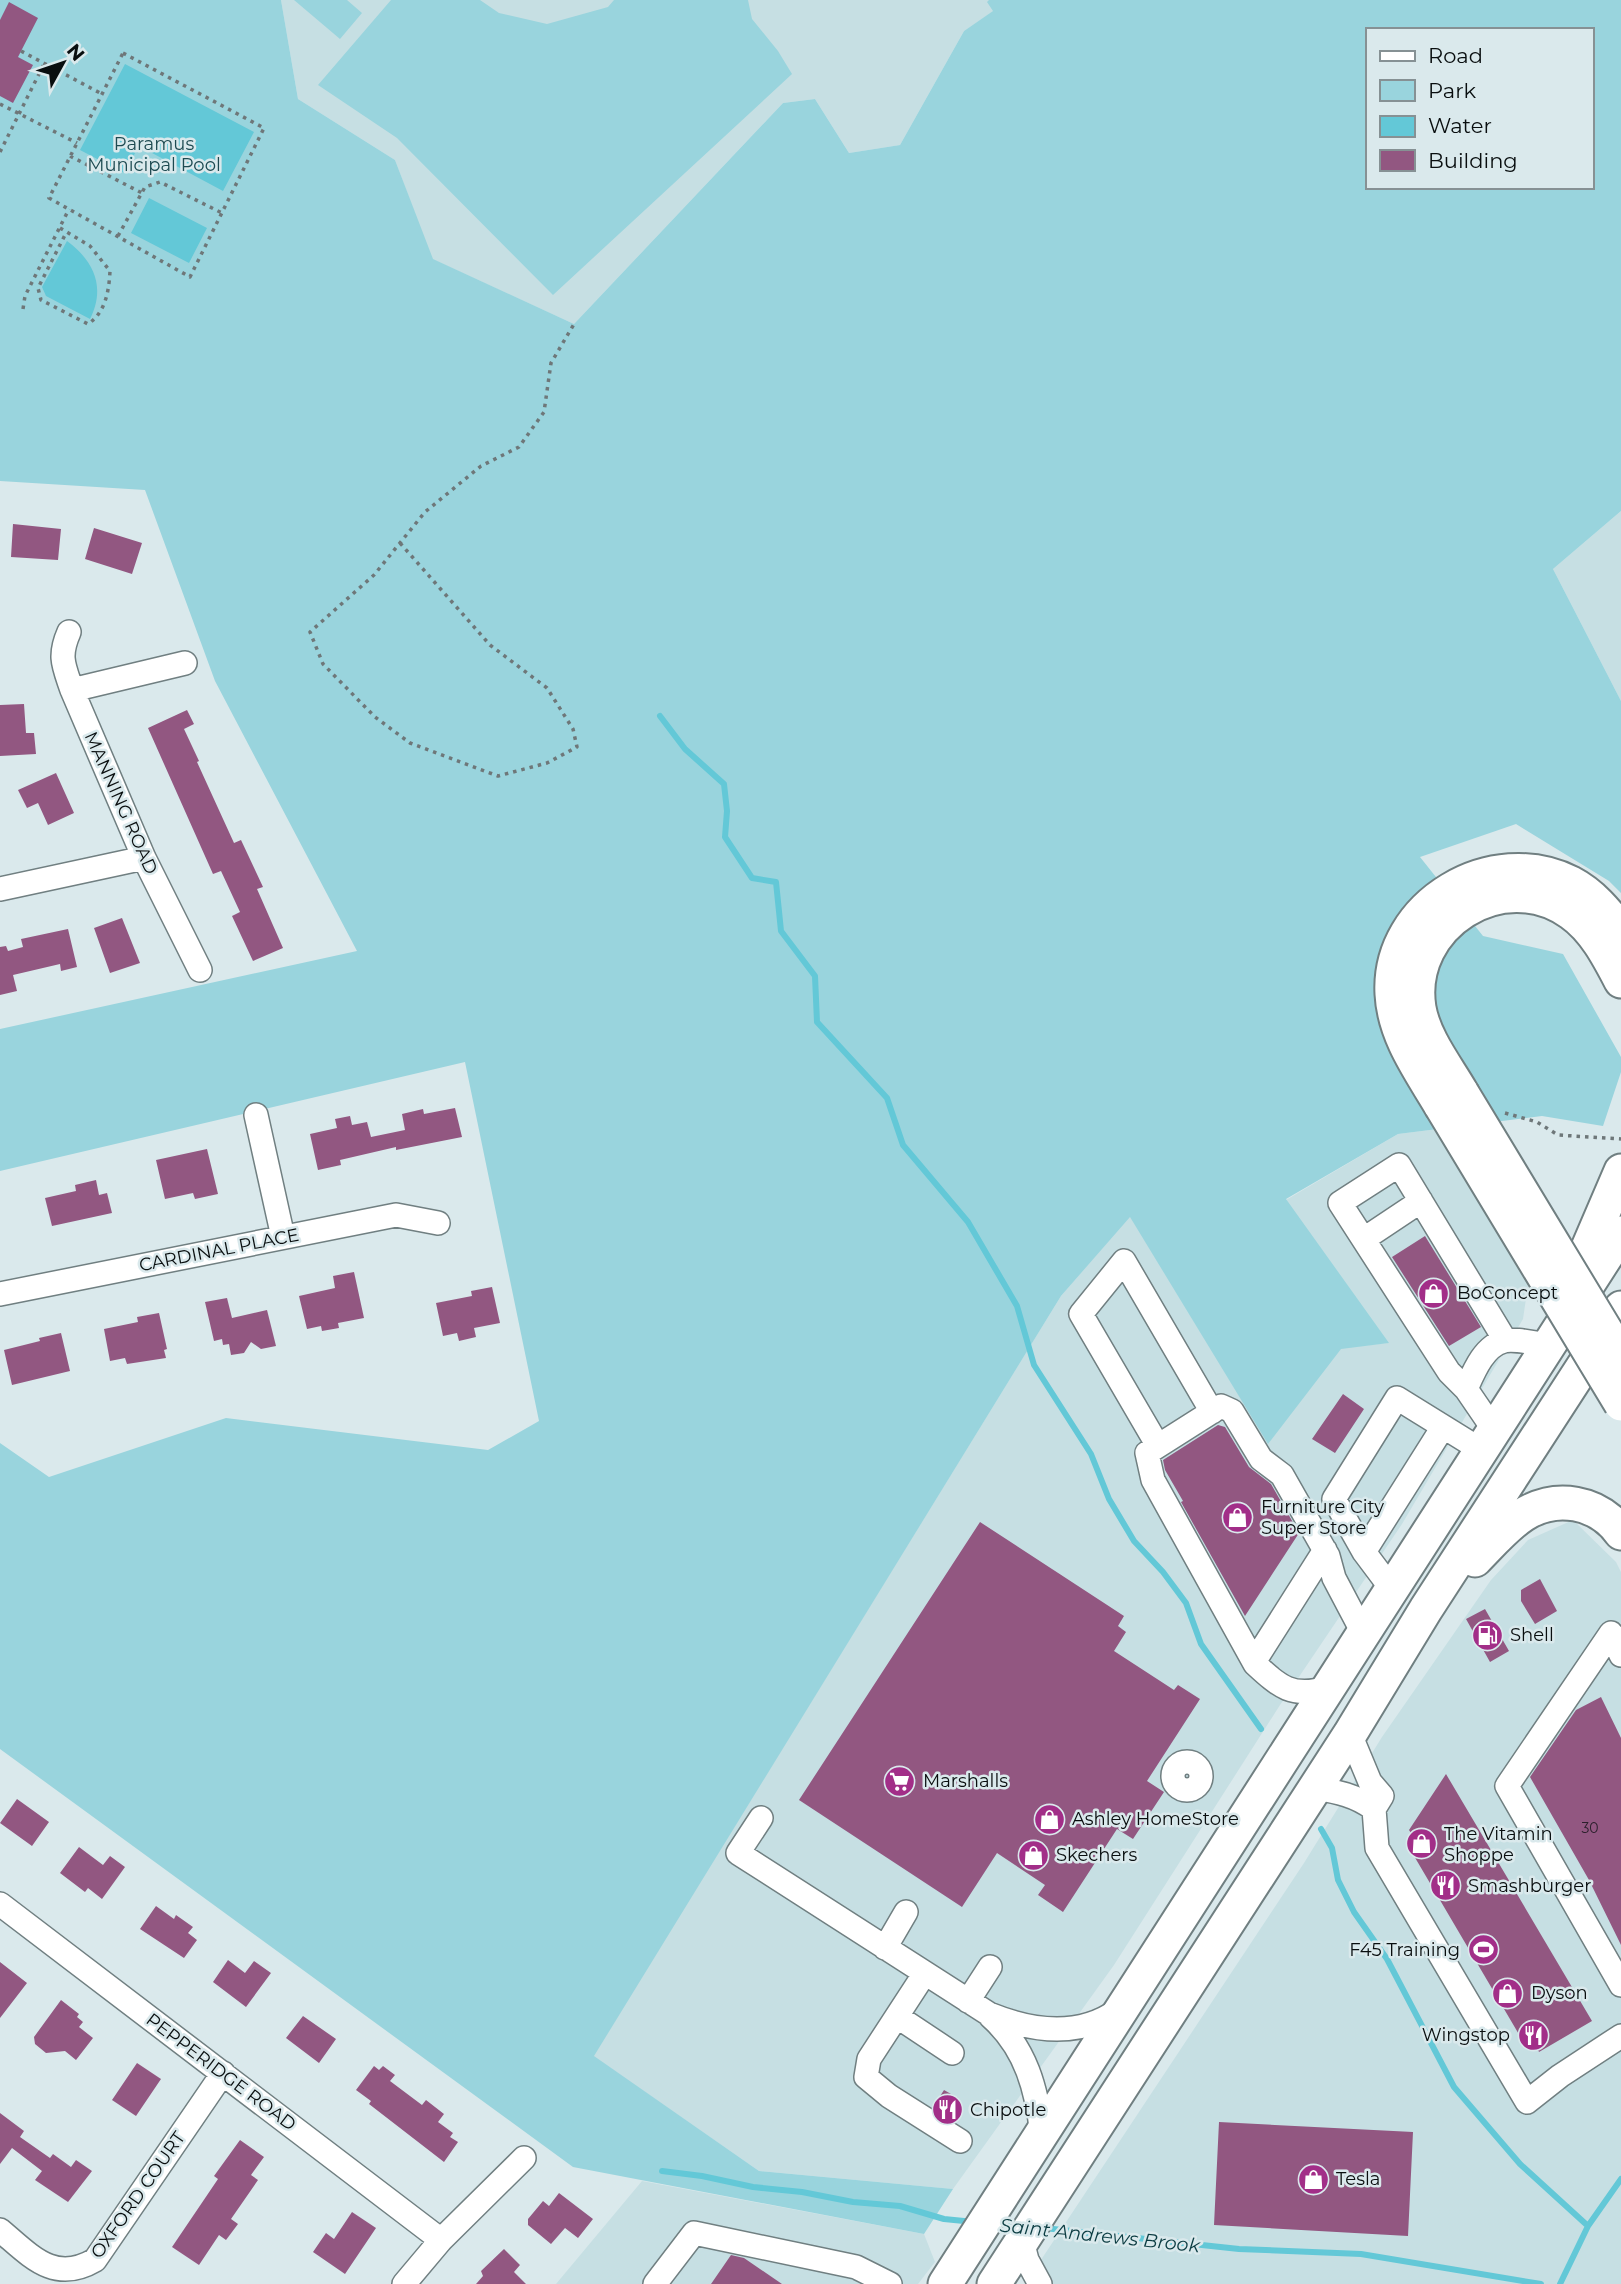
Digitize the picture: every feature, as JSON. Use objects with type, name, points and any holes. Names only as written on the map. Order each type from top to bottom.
[{"type":"highway","points":[[1621,931],[1598,903],[1571,883],[1537,872],[1503,870],[1485,874],[1458,884],[1432,903],[1411,926],[1396,961],[1392,994],[1403,1037],[1452,1100],[1621,1356]]},
{"type":"highway","points":[[1621,981],[1591,931],[1569,911],[1555,904],[1525,896],[1510,896],[1483,902],[1462,912],[1443,927],[1422,962],[1418,993],[1424,1026],[1452,1100],[1621,1404]]},
{"type":"highway","points":[[1551,1342],[1583,1256],[1621,1171]]},
{"type":"highway","points":[[945,2284],[1042,2135],[1120,2008],[1621,1233]]},
{"type":"highway","points":[[994,2284],[1350,1734],[1426,1609],[1621,1308]]},
{"type":"highway","points":[[1426,1609],[1511,1524],[1541,1506],[1566,1503],[1590,1507],[1610,1520],[1621,1532]]},
{"type":"street","name":"MANNING ROAD","points":[[69,632],[62,648],[63,663],[72,690],[144,858],[200,970]]},
{"type":"street","points":[[72,690],[185,663]]},
{"type":"street","points":[[0,889],[144,858]]},
{"type":"street","points":[[256,1115],[283,1237]]},
{"type":"street","points":[[1487,1440],[1466,1388],[1449,1372],[1340,1203],[1399,1165],[1505,1340]]},
{"type":"street","points":[[1364,1239],[1421,1201]]},
{"type":"street","name":"CARDINAL PLACE","points":[[0,1294],[396,1215],[438,1223]]},
{"type":"street","points":[[1158,1446],[1081,1314],[1124,1261],[1212,1412]]},
{"type":"street","points":[[1466,1388],[1474,1369],[1489,1349],[1505,1340],[1551,1342]]},
{"type":"street","points":[[1391,1588],[1364,1552],[1334,1499],[1397,1398],[1443,1427],[1487,1440]]},
{"type":"street","points":[[1327,1688],[1312,1692],[1295,1692],[1279,1685],[1254,1662],[1153,1480],[1147,1454],[1221,1406],[1233,1411],[1261,1459],[1282,1475],[1325,1550],[1334,1578],[1363,1633]]},
{"type":"street","points":[[1364,1552],[1443,1427]]},
{"type":"street","points":[[1254,1662],[1325,1550]]},
{"type":"street","points":[[1621,1655],[1611,1633],[1507,1786],[1621,1985]]},
{"type":"street","points":[[1350,1734],[1378,1803],[1377,1848],[1527,2102],[1560,2076],[1621,2036]]},
{"type":"street","points":[[1315,1788],[1343,1792],[1378,1803]]},
{"type":"street","points":[[761,1818],[738,1853],[974,2005],[1002,2028],[1023,2057],[1038,2104],[1042,2135]]},
{"type":"street","name":"PEPPERIDGE ROAD","points":[[0,1904],[441,2240]]},
{"type":"street","points":[[885,1948],[906,1913]]},
{"type":"street","points":[[974,2005],[990,1967]]},
{"type":"street","points":[[925,1973],[869,2059],[866,2077],[888,2096],[960,2141]]},
{"type":"street","points":[[974,2005],[1018,2024],[1059,2030],[1080,2028],[1103,2021],[1120,2008]]},
{"type":"street","points":[[898,2017],[952,2053]]},
{"type":"street","name":"OXFORD COURT","points":[[0,2230],[49,2270],[70,2273],[83,2269],[95,2260],[223,2073]]},
{"type":"street","points":[[404,2284],[441,2240],[524,2158]]},
{"type":"street","points":[[655,2284],[694,2233],[850,2276],[890,2284]]},
{"type":"street","points":[[1019,2245],[1040,2284]]},
{"type":"path","points":[[21,51],[102,94]]},
{"type":"path","points":[[123,53],[264,128],[190,277],[49,198],[77,143],[123,53]]},
{"type":"path","points":[[0,152],[44,64]]},
{"type":"path","points":[[0,104],[77,143]]},
{"type":"path","points":[[71,156],[142,193]]},
{"type":"path","points":[[118,236],[145,187],[160,182],[222,213]]},
{"type":"path","points":[[23,309],[26,296],[69,209]]},
{"type":"path","points":[[60,228],[90,246],[110,271],[108,297],[88,324],[41,300],[38,288],[65,233]]},
{"type":"path","points":[[400,542],[491,645],[547,688],[573,729],[577,747],[547,763],[498,776],[410,743],[376,717],[323,664],[310,632],[374,575],[400,542],[425,512],[481,466],[519,447],[544,412],[551,363],[574,324]]},
{"type":"path","points":[[1499,1111],[1536,1122],[1558,1135],[1621,1139]]},
{"type":"shaded area","points":[[281,0],[1010,0],[964,31],[900,145],[849,153],[815,99],[783,103],[574,324],[432,259],[395,160],[298,99]]},
{"type":"shaded area","points":[[1621,511],[1621,701],[1553,569]]},
{"type":"shaded area","points":[[1438,1129],[1529,1278],[1523,1319],[1402,1524],[1280,1705],[1114,1965],[953,2189],[759,2171],[593,2056],[1061,1296],[1130,1216],[1268,1443],[1341,1348],[1388,1343],[1286,1200],[1398,1134]]},
{"type":"shaded area","points":[[1573,1520],[1616,1562],[1621,1572],[1621,2284],[1025,2284],[1304,1863],[1382,1737],[1491,1580],[1528,1540]]},
{"type":"shaded area","points":[[642,2181],[924,2234],[935,2262],[918,2284],[556,2284]]},
{"type":"green space","name":"Paramus Municipal Pool","points":[[0,0],[281,0],[298,99],[395,160],[433,259],[574,324],[783,103],[815,99],[849,153],[900,145],[964,31],[993,11],[987,2],[989,0],[1621,0],[1621,511],[1553,569],[1621,701],[1621,893],[1609,881],[1516,824],[1420,857],[1483,936],[1563,954],[1621,1057],[1621,1072],[1603,1126],[1542,1116],[1398,1134],[1286,1199],[1389,1343],[1341,1349],[1268,1444],[1130,1217],[1061,1296],[594,2056],[759,2171],[953,2189],[924,2234],[573,2167],[0,1749],[0,1443],[49,1477],[226,1418],[488,1450],[539,1421],[465,1062],[0,1171],[0,1029],[357,951],[215,681],[145,490],[0,481]]},
{"type":"green space","points":[[294,0],[347,0],[362,13],[340,39]]},
{"type":"green space","points":[[391,0],[480,0],[499,13],[547,24],[608,7],[614,0],[748,0],[752,19],[778,51],[792,74],[553,295],[397,138],[318,85]]},
{"type":"water","points":[[125,64],[254,132],[223,191],[139,146],[124,173],[80,150]]},
{"type":"water","points":[[149,198],[207,228],[189,263],[131,233]]},
{"type":"water","points":[[67,241],[84,257],[95,276],[97,296],[90,319],[46,296],[42,287]]},
{"type":"building","points":[[9,2],[38,18],[18,57],[33,65],[13,103],[0,96],[0,20]]},
{"type":"building","points":[[13,524],[61,529],[58,560],[11,557]]},
{"type":"building","points":[[94,528],[142,543],[132,574],[85,559]]},
{"type":"building","points":[[24,704],[26,733],[34,733],[36,754],[0,756],[0,705]]},
{"type":"building","points":[[187,710],[194,724],[184,729],[199,761],[197,762],[234,843],[241,840],[263,887],[257,889],[283,948],[253,961],[232,916],[240,912],[221,871],[213,874],[148,728]]},
{"type":"building","points":[[56,773],[74,813],[48,825],[38,803],[27,808],[18,790]]},
{"type":"building","points":[[122,918],[140,963],[110,973],[94,928]]},
{"type":"building","points":[[68,929],[77,967],[61,971],[60,964],[13,975],[17,991],[0,995],[0,947],[6,946],[8,951],[23,947],[21,939]]},
{"type":"building","points":[[455,1108],[462,1137],[396,1150],[396,1147],[340,1160],[341,1165],[318,1170],[310,1134],[337,1128],[335,1119],[350,1116],[352,1125],[367,1122],[371,1137],[405,1130],[402,1114],[423,1109],[424,1114]]},
{"type":"building","points":[[207,1149],[218,1194],[195,1199],[193,1193],[165,1199],[156,1160]]},
{"type":"building","points":[[96,1180],[99,1195],[107,1193],[112,1213],[52,1226],[45,1198],[76,1191],[75,1185]]},
{"type":"building","name":"BoConcept","points":[[1425,1236],[1481,1327],[1449,1346],[1392,1257]]},
{"type":"building","points":[[354,1272],[364,1318],[338,1323],[339,1328],[322,1331],[321,1326],[307,1329],[299,1296],[335,1288],[333,1276]]},
{"type":"building","points":[[492,1287],[500,1323],[474,1328],[476,1337],[459,1341],[457,1333],[443,1336],[436,1303],[472,1296],[471,1291]]},
{"type":"building","points":[[227,1298],[232,1318],[267,1310],[276,1346],[261,1349],[251,1342],[244,1353],[231,1355],[229,1344],[223,1345],[222,1339],[214,1341],[205,1302]]},
{"type":"building","points":[[159,1313],[167,1349],[164,1350],[166,1358],[127,1364],[125,1358],[110,1361],[104,1329],[138,1322],[137,1317]]},
{"type":"building","points":[[61,1333],[70,1371],[12,1385],[4,1350]]},
{"type":"building","points":[[1343,1394],[1364,1409],[1335,1453],[1312,1439]]},
{"type":"building","name":"Furniture City Super Store","points":[[1218,1425],[1225,1427],[1249,1467],[1271,1484],[1299,1533],[1245,1616],[1181,1502],[1183,1501],[1165,1470],[1163,1460]]},
{"type":"building","points":[[980,1522],[1124,1616],[1118,1626],[1126,1632],[1114,1651],[1174,1690],[1178,1685],[1200,1699],[1147,1781],[1164,1792],[1133,1839],[1117,1829],[1063,1912],[1038,1895],[1045,1885],[997,1853],[962,1907],[799,1800]]},
{"type":"building","points":[[1540,1579],[1557,1611],[1535,1624],[1521,1601],[1521,1590]]},
{"type":"building","name":"Shell","points":[[1485,1609],[1509,1651],[1490,1662],[1466,1619]]},
{"type":"building","points":[[1601,1697],[1621,1738],[1621,1945],[1589,1880],[1530,1777],[1576,1710]]},
{"type":"building","points":[[1446,1774],[1592,2021],[1539,2052],[1535,2043],[1527,2048],[1407,1844],[1415,1839],[1409,1830]]},
{"type":"building","points":[[17,1799],[49,1822],[32,1846],[0,1823]]},
{"type":"building","points":[[79,1847],[103,1865],[110,1856],[125,1867],[102,1899],[88,1888],[85,1892],[60,1873]]},
{"type":"building","points":[[156,1906],[174,1919],[176,1915],[193,1927],[188,1933],[197,1940],[184,1958],[140,1929]]},
{"type":"building","points":[[228,1960],[245,1973],[254,1961],[271,1973],[246,2007],[213,1982]]},
{"type":"building","points":[[0,1962],[27,1983],[0,2018]]},
{"type":"building","points":[[61,2000],[79,2014],[77,2017],[83,2022],[79,2027],[93,2038],[76,2060],[65,2051],[46,2053],[35,2044],[34,2037]]},
{"type":"building","points":[[303,2016],[336,2039],[319,2063],[286,2038]]},
{"type":"building","points":[[137,2063],[161,2079],[136,2116],[112,2100]]},
{"type":"building","points":[[374,2066],[379,2070],[383,2066],[395,2075],[390,2081],[422,2105],[426,2100],[444,2114],[438,2122],[453,2133],[450,2137],[458,2142],[444,2162],[369,2104],[371,2101],[356,2090]]},
{"type":"building","points":[[944,2090],[958,2098],[947,2116],[933,2107]]},
{"type":"building","points":[[0,2113],[24,2131],[20,2137],[50,2158],[53,2154],[71,2167],[76,2160],[92,2171],[68,2202],[35,2180],[42,2171],[12,2148],[0,2164]]},
{"type":"building","name":"Tesla","points":[[1219,2122],[1413,2132],[1408,2236],[1214,2225]]},
{"type":"building","points":[[240,2140],[264,2157],[251,2175],[258,2180],[231,2219],[238,2224],[226,2240],[219,2235],[199,2265],[172,2247],[218,2179],[214,2176]]},
{"type":"building","points":[[559,2193],[593,2219],[578,2238],[565,2228],[551,2244],[528,2225],[528,2219],[543,2201],[549,2206]]},
{"type":"building","points":[[352,2212],[376,2228],[345,2274],[313,2252],[326,2233],[334,2239]]},
{"type":"building","points":[[504,2249],[520,2265],[514,2272],[526,2284],[476,2284],[483,2276],[481,2271]]},
{"type":"building","points":[[731,2255],[744,2258],[782,2284],[711,2284]]},
{"type":"waterway","points":[[660,716],[685,749],[724,784],[727,811],[725,837],[752,878],[776,882],[781,931],[815,976],[817,1022],[887,1098],[903,1145],[968,1222],[1017,1306],[1034,1365],[1091,1454],[1109,1499],[1134,1541],[1163,1572],[1186,1603],[1201,1644],[1261,1729]]},
{"type":"waterway","points":[[1321,1829],[1332,1848],[1338,1880],[1354,1912],[1387,1959],[1454,2087],[1520,2164],[1588,2226]]},
{"type":"waterway","name":"Saint Andrews Brook","points":[[662,2171],[853,2202],[900,2206],[944,2219],[974,2222]]},
{"type":"waterway","points":[[1560,2284],[1588,2226],[1621,2179]]},
{"type":"waterway","name":"Saint Andrews Brook","points":[[995,2224],[1019,2226]]},
{"type":"waterway","name":"Saint Andrews Brook","points":[[1044,2228],[1239,2249],[1361,2254],[1541,2284]]},
{"type":"place","name":"BoConcept","points":[[1434,1293]]},
{"type":"place","name":"Furniture City Super Store","points":[[1238,1517]]},
{"type":"place","name":"Shell","points":[[1487,1635]]},
{"type":"place","name":"Marshalls","points":[[900,1781]]},
{"type":"place","name":"Ashley HomeStore","points":[[1049,1819]]},
{"type":"place","name":"The Vitamin Shoppe","points":[[1421,1844]]},
{"type":"place","name":"Skechers","points":[[1033,1855]]},
{"type":"place","name":"Smashburger","points":[[1445,1886]]},
{"type":"place","name":"F45 Training","points":[[1483,1950]]},
{"type":"place","name":"Dyson","points":[[1508,1993]]},
{"type":"place","name":"Wingstop","points":[[1533,2035]]},
{"type":"place","name":"Chipotle","points":[[947,2110]]},
{"type":"place","name":"Tesla","points":[[1313,2179]]}]
